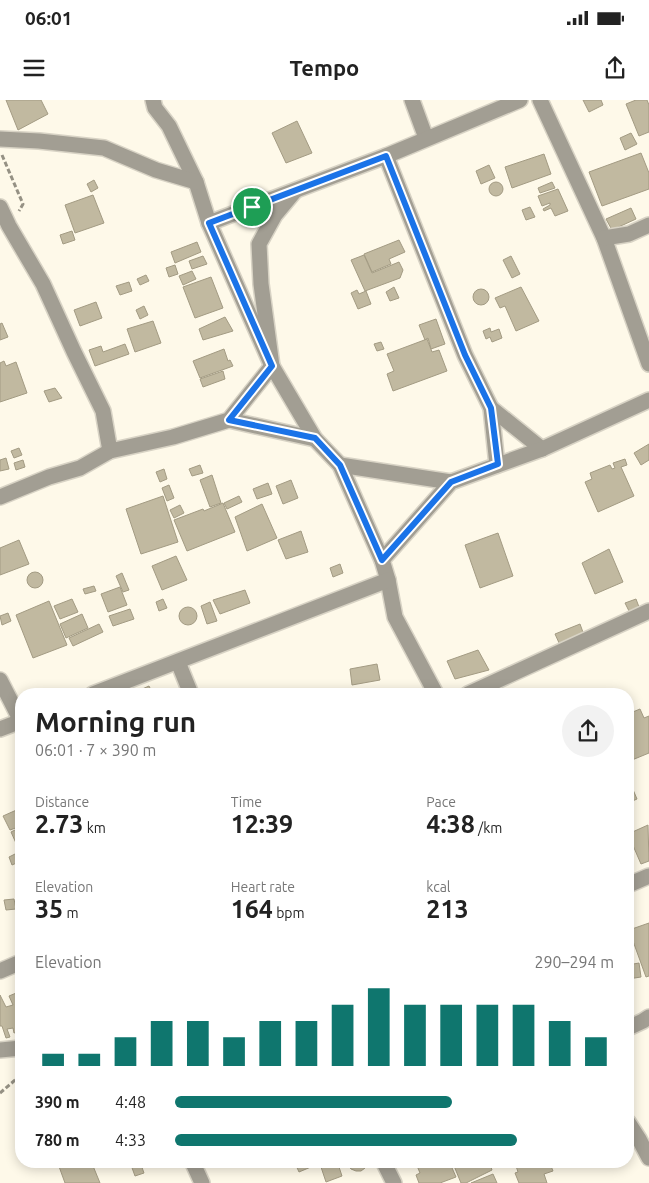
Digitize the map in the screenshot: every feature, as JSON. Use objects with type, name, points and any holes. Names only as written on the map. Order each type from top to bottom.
[{"type":"street","points":[[152,100],[155,108],[170,126],[196,182],[209,223],[272,366],[315,438],[340,465],[382,560],[395,617],[433,688]]},
{"type":"street","points":[[412,100],[426,138]]},
{"type":"street","points":[[209,223],[386,156],[520,100]]},
{"type":"street","points":[[540,100],[604,238],[649,364]]},
{"type":"street","points":[[0,138],[39,140],[104,148],[156,170],[196,182]]},
{"type":"street","points":[[386,156],[465,355],[491,408],[498,464]]},
{"type":"street","points":[[229,420],[272,366],[261,284],[259,244],[275,215],[295,191]]},
{"type":"street","points":[[0,207],[43,284],[103,411],[110,451]]},
{"type":"street","points":[[604,238],[629,234],[649,225]]},
{"type":"street","points":[[382,560],[451,482],[542,450],[649,400]]},
{"type":"street","points":[[491,408],[542,450]]},
{"type":"street","points":[[0,497],[49,477],[80,468],[110,451],[173,437],[229,420],[315,438]]},
{"type":"street","points":[[340,465],[451,482]]},
{"type":"street","points":[[110,688],[388,580]]},
{"type":"street","points":[[481,688],[649,611]]},
{"type":"street","points":[[178,662],[189,688]]},
{"type":"street","points":[[0,680],[15,709]]},
{"type":"street","points":[[0,729],[15,723]]},
{"type":"street","points":[[634,882],[649,876]]},
{"type":"street","points":[[0,971],[15,965]]},
{"type":"street","points":[[634,1025],[649,1016]]},
{"type":"street","points":[[0,1050],[15,1049]]},
{"type":"street","points":[[634,1131],[649,1158]]},
{"type":"street","points":[[195,1168],[202,1183]]},
{"type":"street","points":[[386,1168],[394,1183]]},
{"type":"path","points":[[0,153],[23,204],[9,226]]},
{"type":"path","points":[[0,1093],[15,1080]]},
{"type":"building","points":[[6,100],[41,100],[48,114],[18,130]]},
{"type":"building","points":[[583,100],[601,100],[603,105],[589,112]]},
{"type":"building","points":[[636,100],[647,100],[649,105],[649,132],[639,136],[626,104]]},
{"type":"building","points":[[297,121],[312,153],[286,163],[272,133]]},
{"type":"building","points":[[631,133],[637,144],[625,150],[620,138]]},
{"type":"building","points":[[641,153],[649,173],[649,189],[602,206],[589,172]]},
{"type":"building","points":[[544,154],[551,174],[512,188],[505,167]]},
{"type":"building","points":[[489,165],[495,178],[481,184],[476,171]]},
{"type":"building","points":[[94,180],[98,188],[91,192],[87,184]]},
{"type":"building","points":[[493,182],[499,182],[503,189],[499,196],[493,196],[489,192],[489,186]]},
{"type":"building","points":[[552,182],[555,188],[540,193],[538,188]]},
{"type":"building","points":[[558,189],[568,211],[555,216],[551,208],[544,211],[543,209],[550,205],[550,203],[542,206],[538,196]]},
{"type":"building","points":[[93,195],[104,223],[75,233],[65,205]]},
{"type":"building","points":[[530,207],[535,217],[526,220],[522,210]]},
{"type":"building","points":[[631,208],[636,219],[612,230],[606,219]]},
{"type":"building","points":[[72,231],[75,240],[63,244],[60,235]]},
{"type":"building","points":[[399,240],[405,252],[389,259],[391,264],[372,272],[364,254]]},
{"type":"building","points":[[197,242],[201,252],[175,263],[171,252]]},
{"type":"building","points":[[364,255],[372,273],[399,262],[403,270],[400,278],[365,291],[351,260]]},
{"type":"building","points":[[203,256],[207,264],[192,269],[189,261]]},
{"type":"building","points":[[511,256],[520,274],[512,278],[503,260]]},
{"type":"building","points":[[175,265],[178,274],[169,277],[166,268]]},
{"type":"building","points":[[192,271],[196,279],[183,285],[179,276]]},
{"type":"building","points":[[146,275],[149,281],[140,285],[137,279]]},
{"type":"building","points":[[211,277],[223,308],[195,318],[183,287]]},
{"type":"building","points":[[129,282],[132,291],[120,295],[116,286]]},
{"type":"building","points":[[394,287],[399,298],[390,301],[386,292]]},
{"type":"building","points":[[521,287],[539,321],[516,331],[505,306],[500,308],[495,298]]},
{"type":"building","points":[[478,289],[484,289],[489,294],[487,303],[478,305],[473,300],[473,294]]},
{"type":"building","points":[[357,290],[359,294],[366,291],[371,304],[358,309],[351,293]]},
{"type":"building","points":[[96,302],[102,318],[80,326],[74,310]]},
{"type":"building","points":[[144,306],[148,315],[140,319],[136,310]]},
{"type":"building","points":[[225,317],[233,331],[203,340],[199,329]]},
{"type":"building","points":[[436,319],[445,344],[431,349],[428,338],[425,340],[419,325]]},
{"type":"building","points":[[153,321],[161,343],[135,352],[127,329]]},
{"type":"building","points":[[2,323],[8,337],[0,340],[0,324]]},
{"type":"building","points":[[490,328],[491,332],[499,329],[502,338],[492,342],[490,337],[486,339],[483,331]]},
{"type":"building","points":[[427,339],[432,352],[439,350],[447,371],[393,391],[387,374],[394,371],[387,354]]},
{"type":"building","points":[[381,342],[384,349],[377,351],[374,344]]},
{"type":"building","points":[[125,344],[129,354],[95,366],[89,350],[101,346],[103,352]]},
{"type":"building","points":[[224,349],[228,361],[230,360],[233,366],[200,378],[193,361]]},
{"type":"building","points":[[4,361],[6,366],[16,362],[27,393],[0,402],[0,363]]},
{"type":"building","points":[[223,371],[225,379],[203,387],[200,379]]},
{"type":"building","points":[[55,388],[62,398],[49,402],[44,391]]},
{"type":"building","points":[[649,444],[649,460],[641,465],[634,453]]},
{"type":"building","points":[[19,448],[22,455],[14,458],[11,451]]},
{"type":"building","points":[[6,458],[9,469],[0,471],[0,460]]},
{"type":"building","points":[[625,459],[627,465],[621,467],[634,496],[598,512],[585,482],[592,479],[590,473],[610,465],[612,469],[615,468],[613,463]]},
{"type":"building","points":[[23,460],[25,467],[16,470],[14,463]]},
{"type":"building","points":[[200,465],[203,473],[192,476],[189,469]]},
{"type":"building","points":[[164,469],[167,479],[160,482],[156,472]]},
{"type":"building","points":[[212,475],[221,503],[210,507],[200,480]]},
{"type":"building","points":[[291,480],[298,498],[283,504],[276,486]]},
{"type":"building","points":[[268,483],[272,494],[257,499],[253,489]]},
{"type":"building","points":[[169,485],[174,498],[167,501],[162,488]]},
{"type":"building","points":[[163,496],[178,542],[141,554],[126,509]]},
{"type":"building","points":[[239,496],[242,502],[227,509],[224,503]]},
{"type":"building","points":[[223,503],[235,532],[187,551],[174,520]]},
{"type":"building","points":[[262,504],[277,538],[247,551],[235,517]]},
{"type":"building","points":[[180,505],[184,513],[174,518],[170,510]]},
{"type":"building","points":[[301,531],[308,552],[286,559],[278,540]]},
{"type":"building","points":[[498,533],[513,576],[480,588],[465,545]]},
{"type":"building","points":[[19,540],[29,564],[0,575],[0,548]]},
{"type":"building","points":[[609,549],[623,582],[595,594],[582,563]]},
{"type":"building","points":[[176,556],[187,580],[162,590],[152,566]]},
{"type":"building","points":[[340,564],[343,573],[333,577],[330,568]]},
{"type":"building","points":[[35,572],[43,580],[35,588],[27,580]]},
{"type":"building","points":[[122,573],[129,590],[123,592],[116,576]]},
{"type":"building","points":[[94,586],[96,591],[85,594],[83,589]]},
{"type":"building","points":[[120,587],[127,605],[108,612],[101,594]]},
{"type":"building","points":[[245,590],[250,603],[220,614],[213,600]]},
{"type":"building","points":[[72,599],[78,612],[60,619],[54,606]]},
{"type":"building","points":[[163,599],[167,608],[159,611],[156,602]]},
{"type":"building","points":[[636,599],[639,607],[629,611],[625,603]]},
{"type":"building","points":[[49,601],[67,645],[33,658],[16,615]]},
{"type":"building","points":[[210,602],[217,621],[207,624],[201,606]]},
{"type":"building","points":[[188,607],[194,610],[197,616],[194,622],[188,625],[182,622],[179,616],[182,610]]},
{"type":"building","points":[[130,609],[134,619],[113,626],[109,616]]},
{"type":"building","points":[[8,613],[11,621],[2,625],[0,616]]},
{"type":"building","points":[[82,614],[88,628],[66,638],[60,624]]},
{"type":"building","points":[[99,624],[103,632],[73,646],[69,638]]},
{"type":"building","points":[[580,624],[584,635],[560,645],[555,634]]},
{"type":"building","points":[[478,650],[489,670],[455,679],[447,661]]},
{"type":"building","points":[[377,664],[380,680],[352,685],[350,669]]},
{"type":"building","points":[[640,709],[644,718],[649,716],[649,753],[634,759],[634,712]]},
{"type":"building","points":[[15,811],[15,828],[10,830],[3,816]]},
{"type":"building","points":[[648,825],[649,861],[641,864],[634,848],[634,831]]},
{"type":"building","points":[[15,830],[15,841],[11,832]]},
{"type":"building","points":[[15,854],[15,864],[12,865],[9,857]]},
{"type":"building","points":[[14,899],[15,909],[6,910],[4,900]]},
{"type":"building","points":[[649,923],[649,976],[646,977],[634,944],[634,928]]},
{"type":"building","points":[[639,963],[641,977],[634,978],[634,964]]},
{"type":"building","points":[[15,994],[15,1033],[13,1028],[7,1029],[10,1037],[6,1038],[2,1026],[0,1026],[0,995],[6,1007],[13,1005],[9,996]]},
{"type":"building","points":[[60,1168],[94,1168],[100,1183],[65,1183]]},
{"type":"building","points":[[132,1168],[142,1168],[144,1173],[135,1176]]},
{"type":"building","points":[[297,1168],[308,1168],[299,1172]]},
{"type":"building","points":[[321,1168],[339,1168],[342,1176],[326,1182]]},
{"type":"building","points":[[350,1168],[365,1168],[361,1171]]},
{"type":"building","points":[[418,1168],[452,1168],[456,1177],[440,1183],[419,1183],[416,1175],[420,1173]]},
{"type":"building","points":[[455,1168],[491,1168],[492,1170],[466,1183],[461,1183]]},
{"type":"building","points":[[517,1168],[552,1168],[553,1171],[544,1174],[547,1183],[519,1183],[515,1173],[518,1172]]},
{"type":"building","points":[[493,1174],[497,1183],[471,1183]]},
{"type":"route","points":[[386,156],[465,355],[491,408],[498,464],[451,482],[382,560],[340,465],[315,438],[229,420],[272,366],[209,223],[252,207],[386,156]]}]
